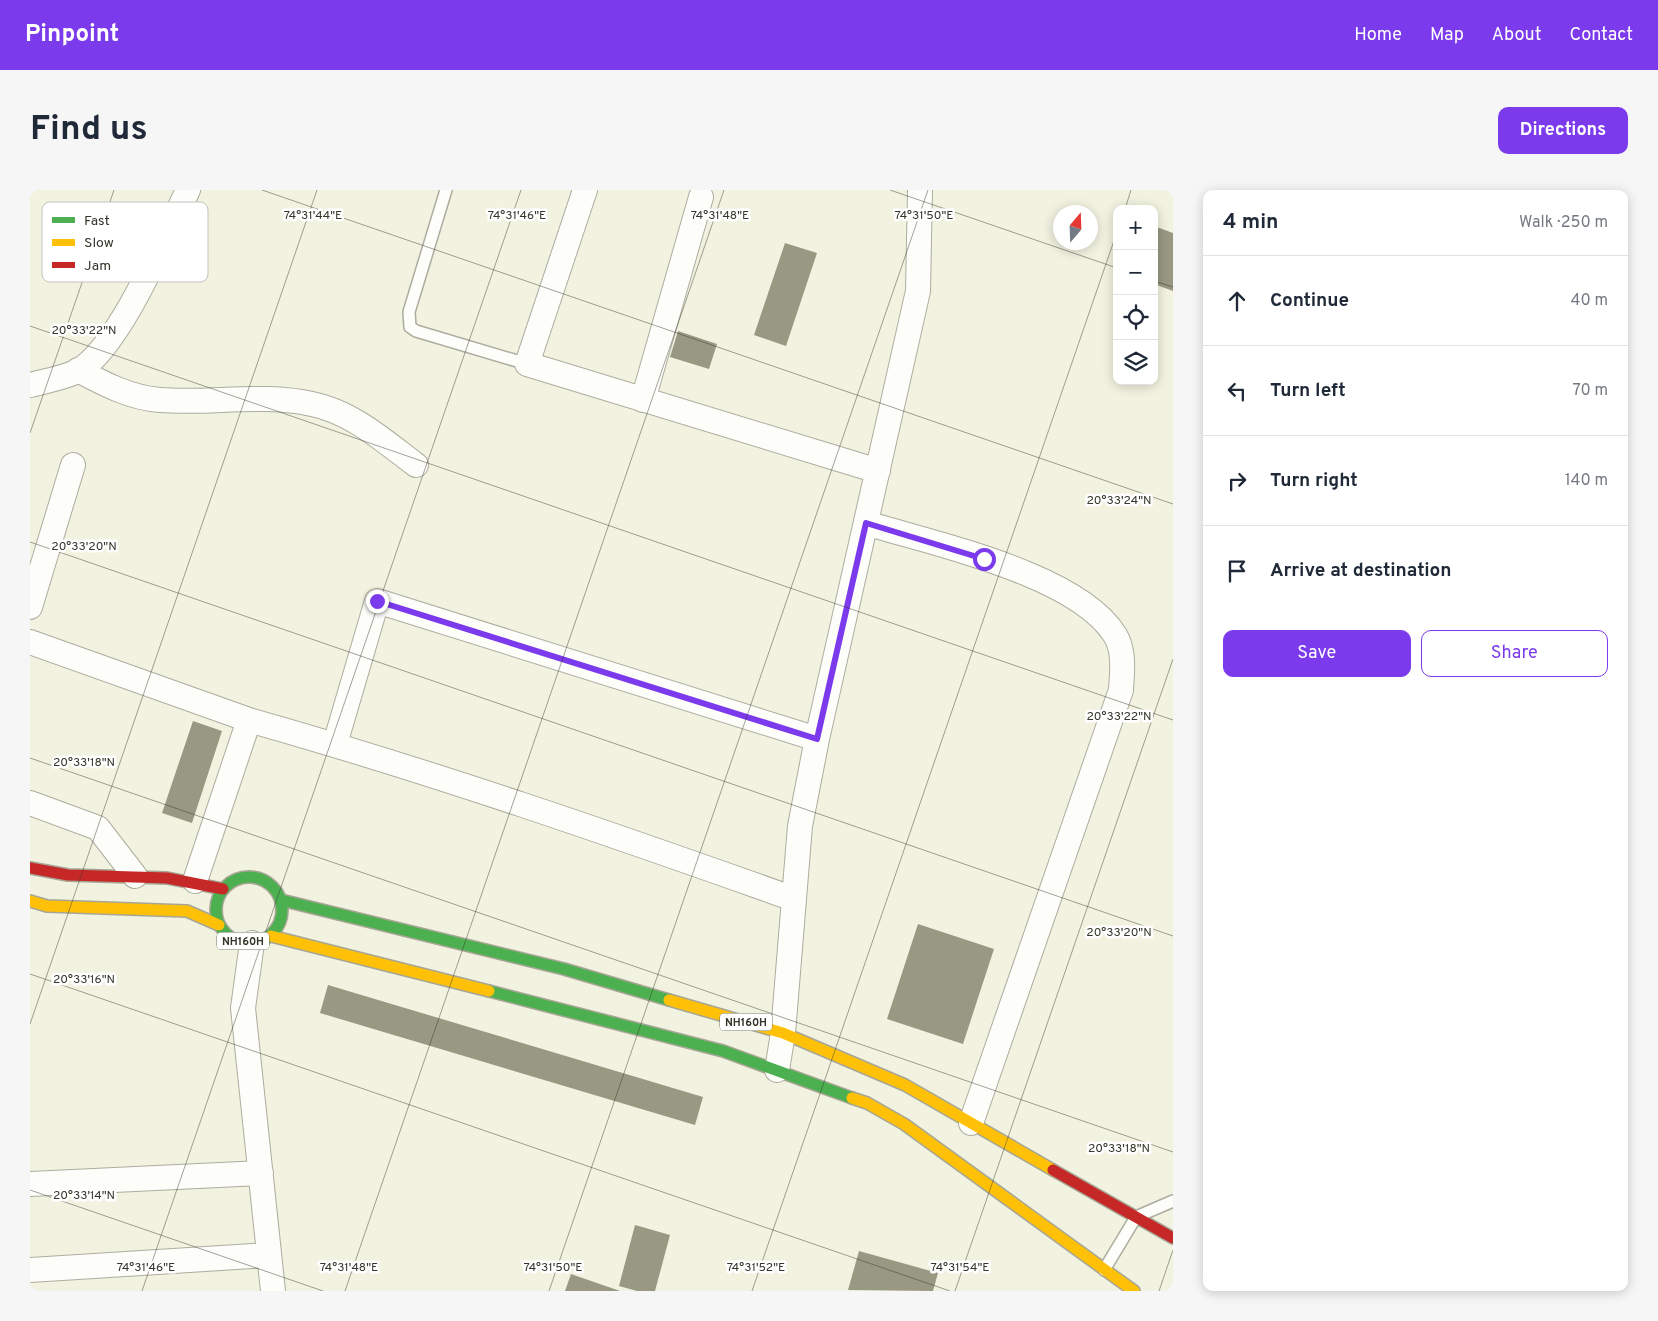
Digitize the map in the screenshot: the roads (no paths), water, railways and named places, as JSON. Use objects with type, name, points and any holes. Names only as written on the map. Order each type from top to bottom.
[{"type":"highway","points":[[30,868],[54,876],[135,876],[195,881],[223,889],[238,879],[255,877],[272,885],[281,900]]},
{"type":"highway","name":"NH160H","points":[[219,925],[216,906],[223,889]]},
{"type":"highway","name":"NH160H","points":[[262,940],[282,918],[281,900],[564,969],[783,1033],[905,1086],[1173,1238]]},
{"type":"highway","name":"NH160H","points":[[30,901],[47,906],[187,911],[219,925],[233,939],[262,940],[723,1051],[777,1070],[867,1104],[904,1124],[1134,1291]]},
{"type":"street","points":[[182,202],[188,190]]},
{"type":"street","points":[[585,190],[527,364],[878,471]]},
{"type":"street","points":[[777,1070],[783,1033],[800,826],[817,739],[918,291],[920,190]]},
{"type":"street","points":[[643,400],[701,197]]},
{"type":"street","points":[[30,385],[78,370],[102,350],[120,326],[142,282]]},
{"type":"street","points":[[78,370],[128,394],[159,400],[289,400],[314,404],[351,418],[416,464]]},
{"type":"street","points":[[30,607],[73,465]]},
{"type":"street","points":[[866,523],[984,559],[1032,576],[1067,592],[1098,613],[1116,636],[1123,661],[1121,690],[971,1123]]},
{"type":"street","points":[[335,744],[377,601],[817,739]]},
{"type":"street","points":[[30,642],[249,720],[335,744],[568,819],[794,900]]},
{"type":"street","points":[[195,881],[249,720]]},
{"type":"street","points":[[30,803],[98,828],[135,876]]},
{"type":"street","points":[[262,940],[244,1008],[273,1291]]},
{"type":"street","points":[[30,1184],[260,1173]]},
{"type":"street","points":[[30,1270],[269,1255]]},
{"type":"lane","points":[[446,190],[408,312],[410,326],[416,331],[527,364]]},
{"type":"lane","points":[[1104,1270],[1136,1217],[1173,1201]]}]
